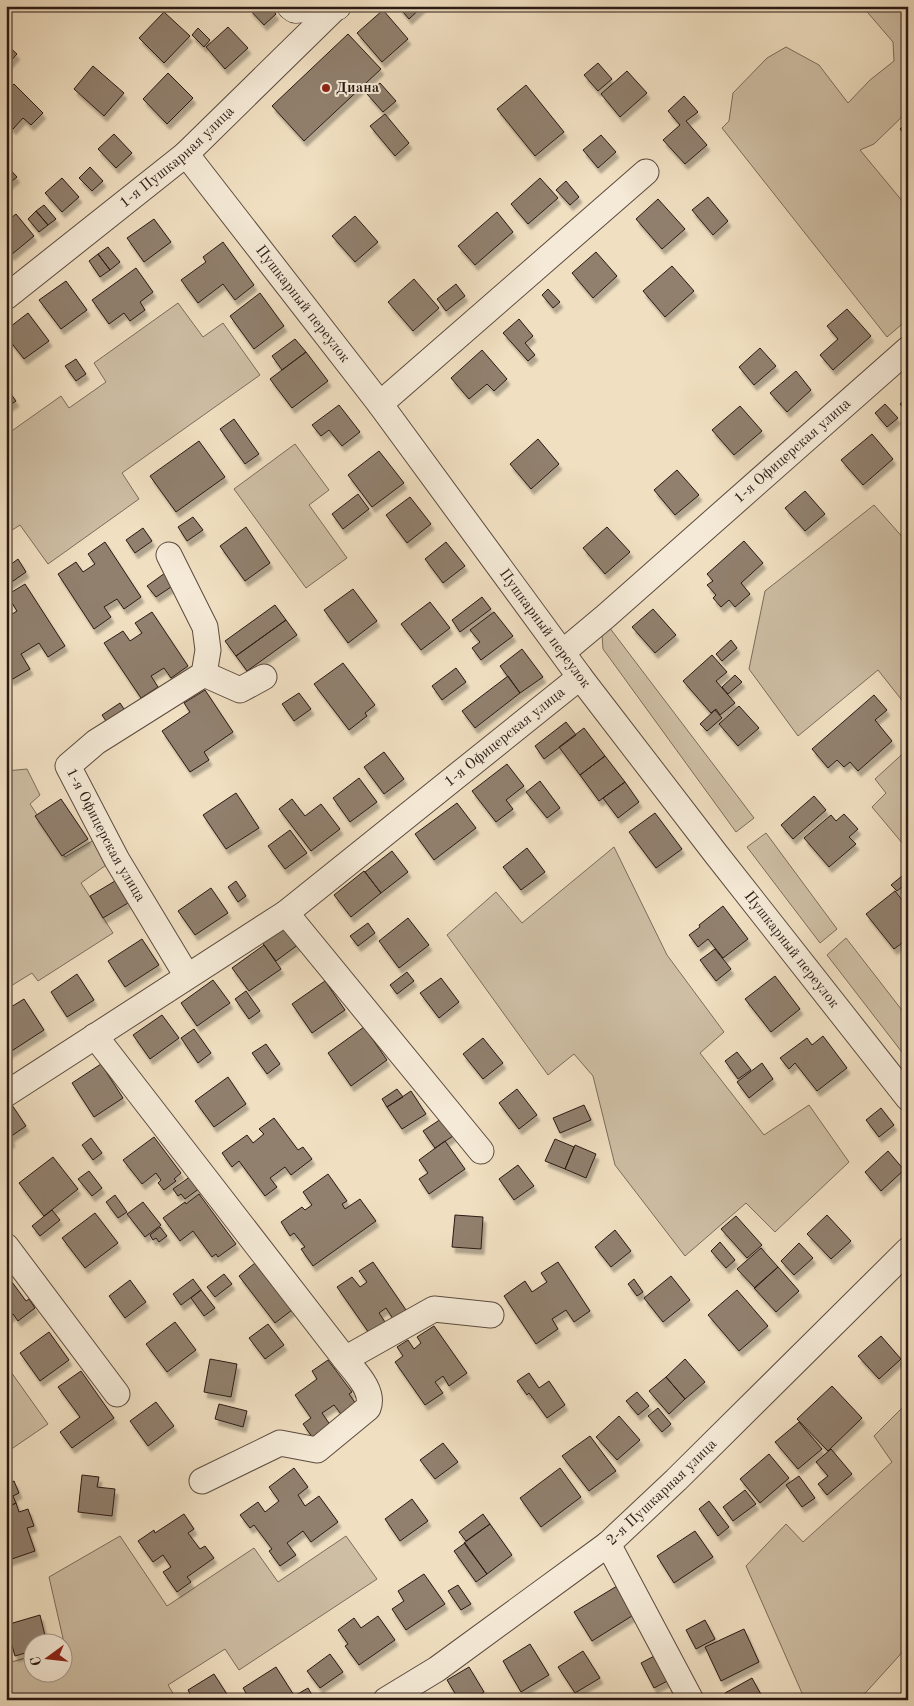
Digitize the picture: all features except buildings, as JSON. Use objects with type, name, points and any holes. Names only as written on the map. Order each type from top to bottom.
[{"type":"main road","points":[[291,6],[295,9],[336,7]]},
{"type":"street","name":"1-я Пушкарная улица","points":[[6,297],[186,154],[336,7]]},
{"type":"street","name":"Пушкарный переулок","points":[[186,154],[380,404],[580,677],[908,1098]]},
{"type":"street","points":[[380,404],[646,172]]},
{"type":"street","name":"1-я Офицерская улица","points":[[563,652],[908,349]]},
{"type":"street","points":[[169,555],[205,627],[208,650],[204,674],[240,690],[264,677]]},
{"type":"street","name":"1-я Офицерская улица","points":[[187,976],[117,860],[68,766],[96,742],[204,674]]},
{"type":"street","name":"1-я Офицерская улица","points":[[6,1094],[286,913],[580,677]]},
{"type":"street","points":[[286,913],[481,1151]]},
{"type":"street","points":[[95,1036],[345,1359],[370,1396],[371,1402],[368,1408],[317,1450],[280,1443],[202,1481]]},
{"type":"street","points":[[6,1246],[117,1394]]},
{"type":"street","name":"2-я Пушкарная улица","points":[[386,1700],[437,1669],[608,1544],[683,1473],[908,1250]]},
{"type":"street","points":[[345,1359],[434,1309],[491,1315]]},
{"type":"street","points":[[608,1544],[691,1700]]},
{"type":"shaded area","points":[[862,6],[908,6],[908,111],[874,144],[860,150],[908,208],[908,319],[887,337],[722,128],[729,121],[733,93],[767,58],[786,47],[819,65],[848,103],[870,80],[894,61],[893,42]]},
{"type":"shaded area","points":[[178,303],[203,337],[223,323],[260,375],[122,473],[139,499],[48,564],[20,525],[6,534],[6,435],[61,396],[69,408],[106,382],[94,363]]},
{"type":"shaded area","points":[[295,444],[329,490],[309,505],[347,558],[306,588],[234,489]]},
{"type":"shaded area","points":[[874,505],[905,540],[908,538],[908,708],[878,670],[798,736],[749,669],[765,591]]},
{"type":"shaded area","points":[[609,627],[754,818],[736,832],[603,649],[602,635]]},
{"type":"shaded area","points":[[908,749],[908,850],[872,807],[886,793],[875,779]]},
{"type":"shaded area","points":[[27,769],[40,795],[30,804],[65,857],[94,840],[109,863],[81,883],[113,933],[38,981],[32,973],[6,989],[6,911],[11,908],[6,901],[6,771]]},
{"type":"shaded area","points":[[766,833],[837,929],[820,943],[747,847]]},
{"type":"shaded area","points":[[614,847],[667,955],[724,1032],[700,1053],[764,1135],[809,1105],[849,1162],[775,1232],[746,1203],[685,1256],[615,1165],[593,1076],[574,1054],[548,1075],[447,935],[496,892],[522,923]]},
{"type":"shaded area","points":[[846,938],[908,1018],[908,1060],[827,955]]},
{"type":"shaded area","points":[[6,1365],[48,1424],[10,1450],[6,1445]]},
{"type":"shaded area","points":[[908,1402],[908,1646],[859,1700],[805,1700],[746,1566],[786,1524],[803,1542],[892,1462],[874,1436]]},
{"type":"shaded area","points":[[120,1536],[167,1606],[254,1548],[278,1582],[346,1536],[377,1579],[239,1670],[225,1649],[168,1685],[177,1700],[6,1700],[6,1660],[8,1663],[22,1659],[22,1684],[72,1684],[72,1634],[62,1634],[49,1577]]},
{"type":"place","name":"Диана","points":[[326,88]]}]
